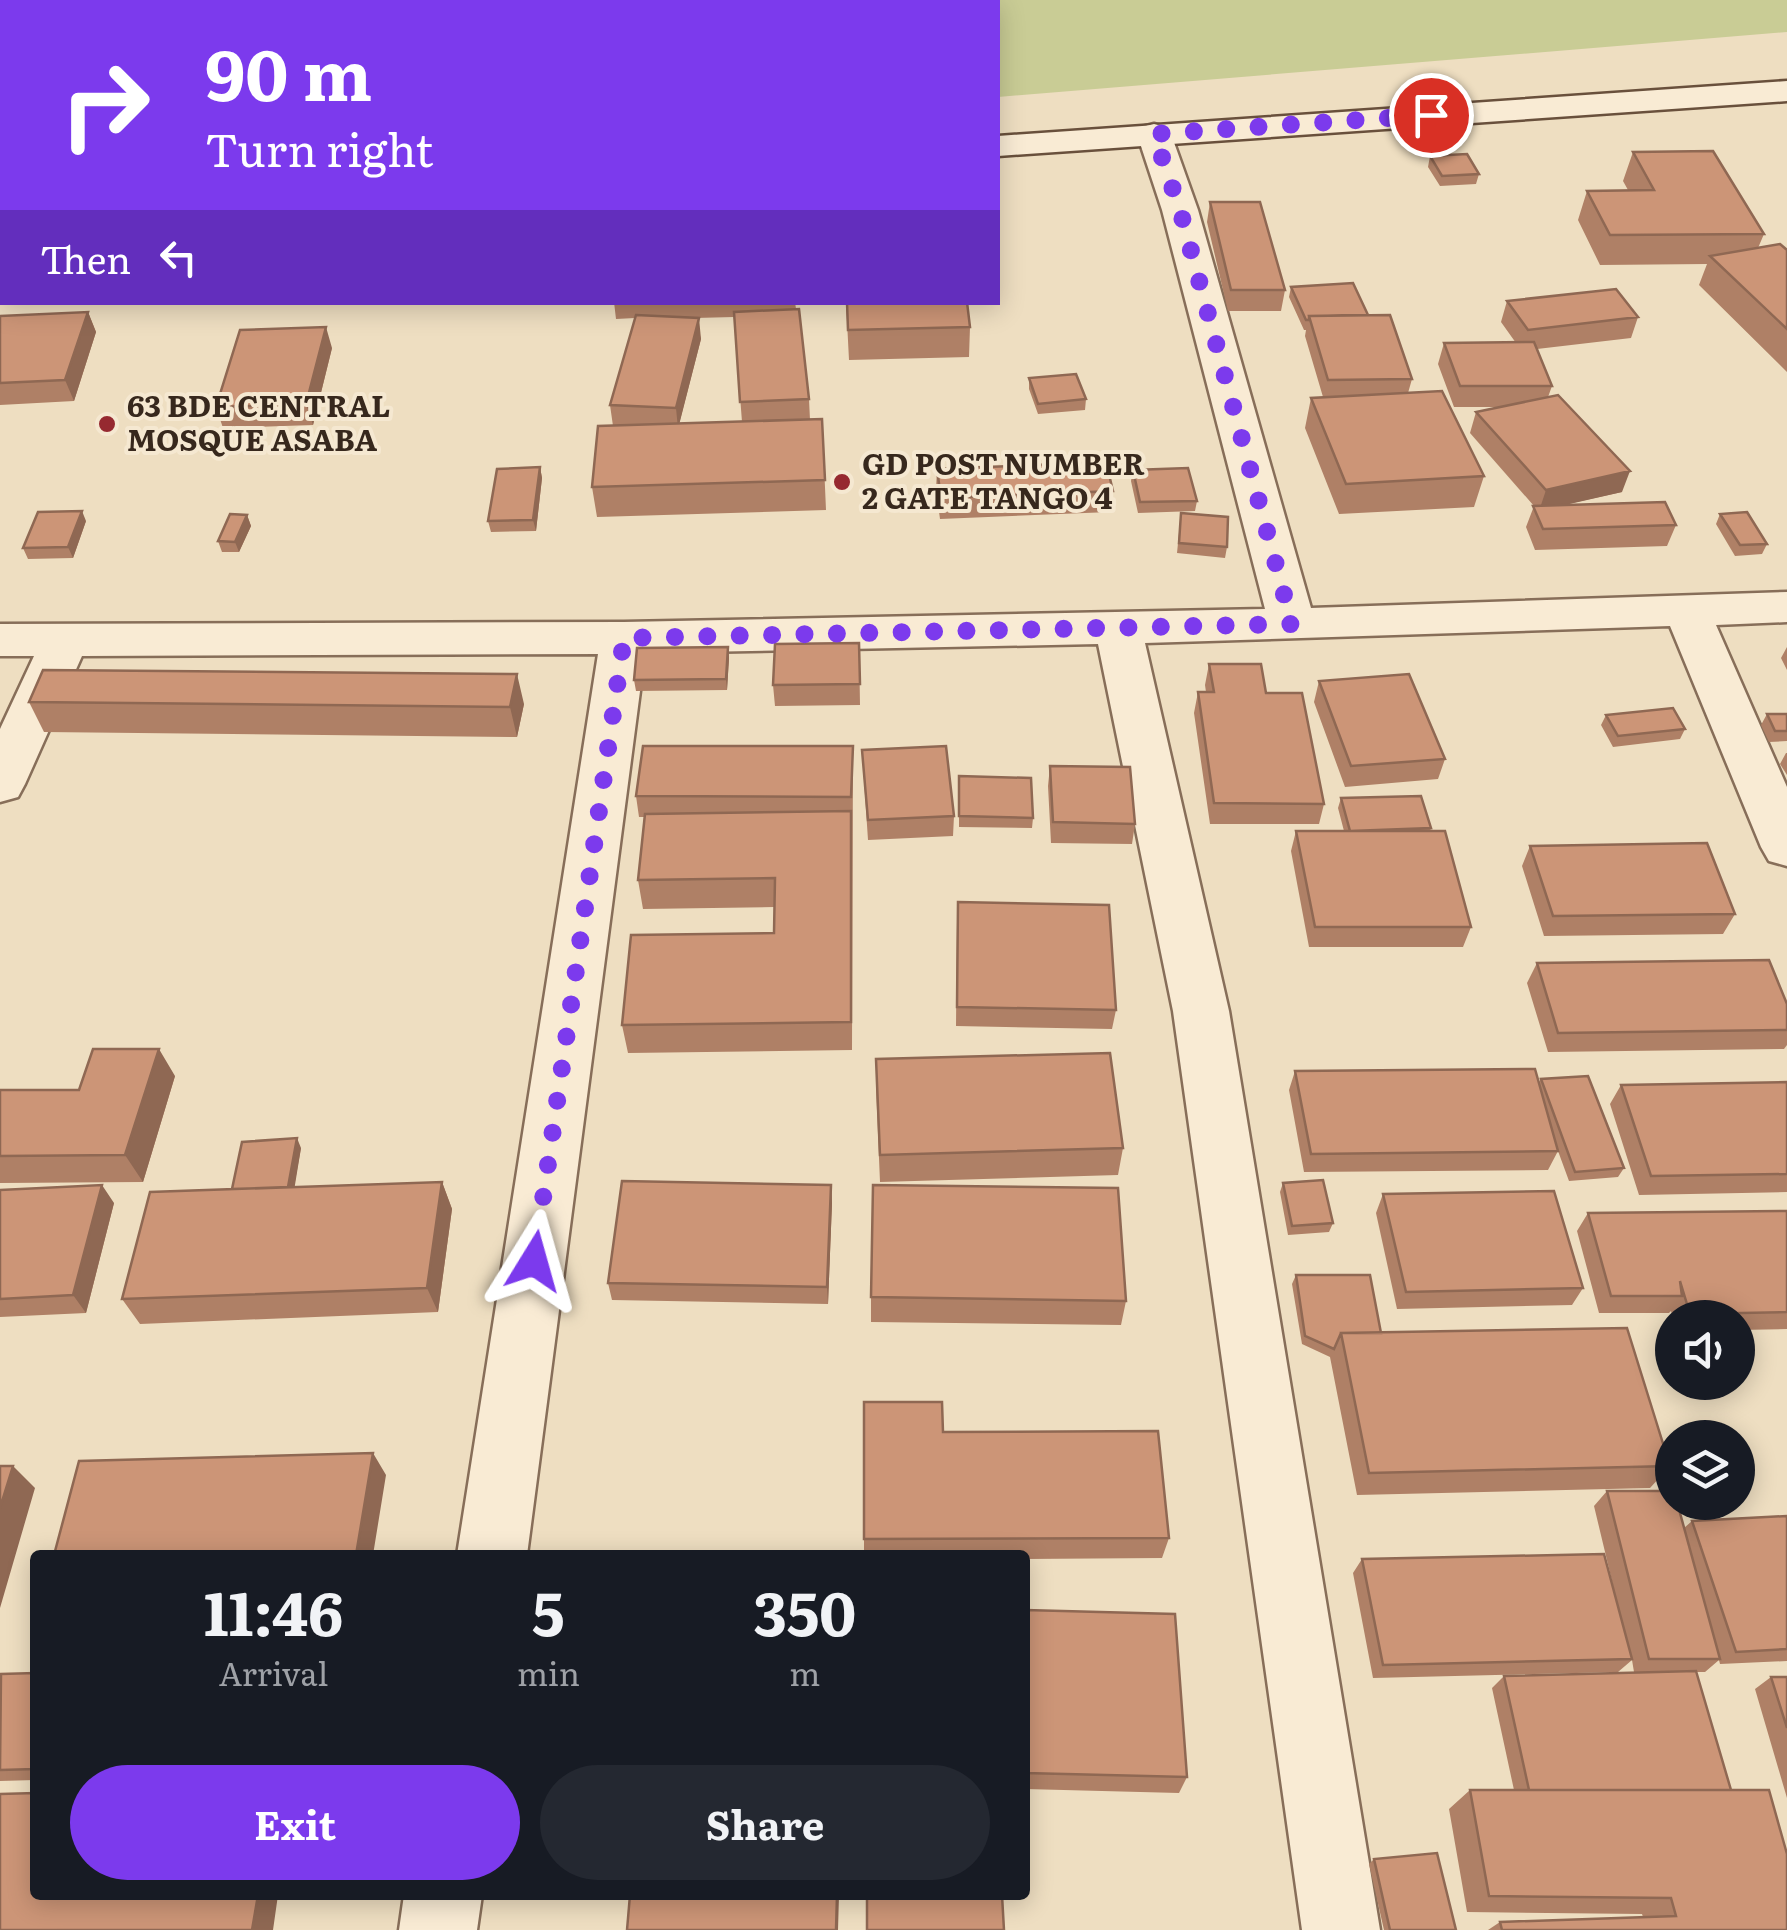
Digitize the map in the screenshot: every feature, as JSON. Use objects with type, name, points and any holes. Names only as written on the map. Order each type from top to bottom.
[{"type":"street","points":[[1000,146],[1787,91]]},
{"type":"street","points":[[1154,134],[1180,210],[1292,624]]},
{"type":"street","points":[[0,640],[624,638],[1688,614],[1787,608]]},
{"type":"street","points":[[1688,614],[1787,847]]},
{"type":"street","points":[[1118,625],[1202,1011],[1341,1930]]},
{"type":"street","points":[[493,1550],[624,638]]},
{"type":"street","points":[[0,784],[65,640]]},
{"type":"street","points":[[438,1930],[442,1900]]},
{"type":"green space","points":[[1000,0],[1787,0],[1787,32],[1000,97]]},
{"type":"building","points":[[1713,151],[1764,234],[1610,235],[1587,191],[1654,190],[1633,152]]},
{"type":"building","points":[[1467,154],[1479,174],[1442,176],[1430,156]]},
{"type":"building","points":[[1210,202],[1260,202],[1285,290],[1231,290]]},
{"type":"building","points":[[1780,244],[1787,250],[1787,329],[1710,256]]},
{"type":"building","points":[[1353,283],[1368,315],[1309,316],[1306,320],[1291,287]]},
{"type":"building","points":[[1616,289],[1638,317],[1528,330],[1507,301]]},
{"type":"building","points":[[847,305],[967,305],[970,327],[848,330]]},
{"type":"building","points":[[799,309],[809,399],[740,402],[734,312]]},
{"type":"building","points":[[88,312],[65,380],[0,383],[0,316]]},
{"type":"building","points":[[636,315],[699,318],[676,408],[610,405]]},
{"type":"building","points":[[1390,315],[1412,379],[1328,380],[1309,316]]},
{"type":"building","points":[[326,327],[306,404],[216,407],[240,330]]},
{"type":"building","points":[[1534,342],[1552,386],[1460,386],[1444,343]]},
{"type":"building","points":[[1076,374],[1086,399],[1038,404],[1029,378]]},
{"type":"building","points":[[1442,391],[1484,476],[1346,484],[1311,398]]},
{"type":"building","points":[[1558,395],[1630,471],[1546,490],[1476,412]]},
{"type":"building","points":[[822,419],[825,480],[592,487],[598,426]]},
{"type":"building","points":[[1106,462],[1113,491],[941,498],[937,469]]},
{"type":"building","points":[[540,467],[533,520],[488,521],[497,469]]},
{"type":"building","points":[[1188,468],[1197,501],[1140,502],[1133,470]]},
{"type":"building","points":[[1665,502],[1676,525],[1543,529],[1533,506]]},
{"type":"building","points":[[82,511],[68,547],[23,548],[38,512]]},
{"type":"building","points":[[1747,512],[1767,544],[1740,545],[1720,514]]},
{"type":"building","points":[[1181,513],[1228,517],[1227,547],[1179,543]]},
{"type":"building","points":[[230,514],[247,515],[235,542],[218,541]]},
{"type":"building","points":[[859,643],[860,684],[773,685],[775,644]]},
{"type":"building","points":[[728,647],[726,679],[634,680],[637,648]]},
{"type":"building","points":[[1209,664],[1261,664],[1266,693],[1302,693],[1324,804],[1214,803],[1198,692],[1214,692]]},
{"type":"building","points":[[43,670],[517,674],[510,707],[29,702]]},
{"type":"building","points":[[1409,674],[1445,759],[1351,766],[1319,681]]},
{"type":"building","points":[[1673,708],[1685,729],[1618,736],[1606,715]]},
{"type":"building","points":[[1767,714],[1787,714],[1787,731],[1775,731]]},
{"type":"building","points":[[643,746],[853,746],[851,797],[636,796]]},
{"type":"building","points":[[946,746],[954,816],[868,820],[862,750]]},
{"type":"building","points":[[1050,766],[1130,767],[1135,824],[1053,822]]},
{"type":"building","points":[[959,776],[1031,778],[1033,818],[959,816]]},
{"type":"building","points":[[1421,796],[1431,828],[1350,831],[1341,798]]},
{"type":"building","points":[[851,811],[851,1022],[622,1025],[631,935],[774,933],[775,878],[638,880],[645,814]]},
{"type":"building","points":[[1296,831],[1445,831],[1471,927],[1315,927]]},
{"type":"building","points":[[1707,843],[1735,914],[1553,916],[1530,846]]},
{"type":"building","points":[[958,902],[1109,905],[1116,1010],[957,1007]]},
{"type":"building","points":[[1769,960],[1787,1004],[1787,1030],[1558,1033],[1537,963]]},
{"type":"building","points":[[93,1049],[159,1049],[125,1155],[0,1156],[0,1090],[79,1090]]},
{"type":"building","points":[[1110,1053],[1123,1148],[880,1155],[876,1059]]},
{"type":"building","points":[[1535,1069],[1558,1151],[1311,1154],[1295,1071]]},
{"type":"building","points":[[1588,1076],[1624,1168],[1575,1172],[1541,1079]]},
{"type":"building","points":[[1787,1082],[1787,1174],[1651,1176],[1621,1085]]},
{"type":"building","points":[[297,1138],[288,1187],[232,1189],[242,1142]]},
{"type":"building","points":[[1323,1180],[1333,1223],[1292,1226],[1283,1183]]},
{"type":"building","points":[[622,1181],[831,1185],[827,1287],[608,1283]]},
{"type":"building","points":[[442,1182],[427,1288],[122,1299],[150,1192]]},
{"type":"building","points":[[102,1185],[73,1295],[0,1299],[0,1190]]},
{"type":"building","points":[[873,1185],[1118,1188],[1126,1301],[871,1297]]},
{"type":"building","points":[[1554,1191],[1583,1288],[1406,1292],[1383,1194]]},
{"type":"building","points":[[1787,1211],[1787,1312],[1755,1313],[1755,1300],[1686,1300],[1680,1281],[1682,1296],[1611,1296],[1588,1213]]},
{"type":"building","points":[[1296,1275],[1370,1275],[1381,1333],[1341,1333],[1334,1349],[1305,1336]]},
{"type":"building","points":[[1627,1328],[1656,1420],[1655,1466],[1369,1473],[1341,1333]]},
{"type":"building","points":[[864,1402],[942,1402],[943,1432],[1158,1431],[1169,1538],[864,1539]]},
{"type":"building","points":[[373,1453],[357,1550],[55,1550],[79,1461]]},
{"type":"building","points":[[0,1466],[13,1466],[0,1508]]},
{"type":"building","points":[[1607,1491],[1655,1491],[1655,1520],[1682,1520],[1720,1659],[1649,1659]]},
{"type":"building","points":[[1787,1516],[1787,1649],[1736,1652],[1692,1521]]},
{"type":"building","points":[[1604,1554],[1632,1659],[1383,1665],[1362,1559]]},
{"type":"building","points":[[1030,1610],[1175,1614],[1187,1777],[1030,1773]]},
{"type":"building","points":[[1696,1671],[1731,1790],[1529,1790],[1504,1676]]},
{"type":"building","points":[[30,1673],[30,1769],[0,1770],[1,1674]]},
{"type":"building","points":[[1771,1677],[1787,1677],[1787,1728]]},
{"type":"building","points":[[1470,1790],[1769,1790],[1787,1854],[1787,1930],[1502,1930],[1500,1922],[1676,1916],[1671,1898],[1489,1896]]},
{"type":"building","points":[[30,1793],[30,1900],[257,1900],[252,1930],[0,1930],[0,1794]]},
{"type":"building","points":[[1437,1853],[1456,1930],[1390,1930],[1374,1859]]},
{"type":"building","points":[[630,1900],[837,1900],[836,1930],[627,1930]]},
{"type":"building","points":[[867,1900],[1002,1900],[1004,1930],[867,1930]]},
{"type":"place","name":"63 BDE CENTRAL MOSQUE ASABA","points":[[107,424]]},
{"type":"place","name":"GD POST NUMBER 2 GATE TANGO 4","points":[[842,482]]},
{"type":"route","points":[[534,1261],[624,638],[1292,624],[1180,210],[1154,134],[1431,115]]}]
